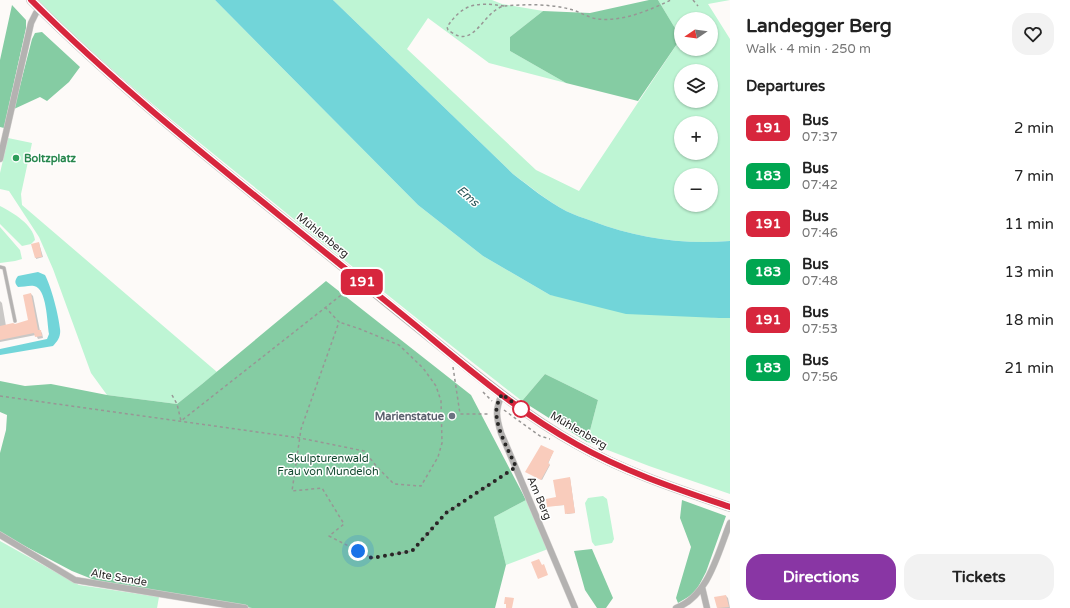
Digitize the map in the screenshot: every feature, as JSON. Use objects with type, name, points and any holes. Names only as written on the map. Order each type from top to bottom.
[{"type":"main road","name":"Mühlenberg","points":[[31,0],[113,78],[194,146],[454,357],[548,428],[599,457],[642,476],[730,507]]},
{"type":"street","points":[[0,159],[31,24],[36,13],[40,9]]},
{"type":"street","name":"Am Berg","points":[[502,394],[497,405],[496,415],[498,424],[575,608]]},
{"type":"street","points":[[676,608],[692,600],[702,587],[714,564],[730,522]]},
{"type":"street","name":"Alte Sande","points":[[0,535],[75,580],[245,608]]},
{"type":"street","points":[[702,587],[707,608]]},
{"type":"lane","points":[[0,267],[4,268],[15,321]]},
{"type":"path","points":[[504,6],[494,10],[476,30],[467,36],[459,36],[448,30],[454,16],[462,10],[476,5],[556,6],[570,9],[597,19],[610,19],[646,11],[671,0]]},
{"type":"path","points":[[693,0],[698,6]]},
{"type":"path","points":[[181,421],[355,284]]},
{"type":"path","points":[[0,396],[300,438],[364,451],[394,484],[420,486],[438,457],[442,444],[441,401],[436,386],[424,368],[399,345],[339,322],[325,307]]},
{"type":"path","points":[[339,322],[301,429],[292,491],[322,488],[344,524],[329,536],[372,558],[412,551],[446,513],[516,467]]},
{"type":"path","points":[[454,357],[453,364],[460,414],[486,414]]},
{"type":"path","points":[[172,395],[181,421]]},
{"type":"path","points":[[497,405],[540,436]]},
{"type":"green space","points":[[38,0],[215,0],[418,205],[483,256],[550,295],[719,318],[730,318],[730,494],[649,466],[587,442],[598,400],[545,374],[522,401],[455,349],[173,121],[91,50]]},
{"type":"green space","points":[[333,0],[492,0],[502,4],[543,11],[510,37],[510,51],[566,83],[489,63],[428,18],[407,49],[536,170],[579,191],[674,48],[674,56],[718,56],[718,20],[730,39],[730,241],[677,241],[643,236],[609,227],[576,215],[566,211],[513,174]]},
{"type":"green space","points":[[649,0],[658,0],[674,26],[674,48],[638,101],[566,83],[510,51],[510,37],[543,11],[590,13]]},
{"type":"green space","points":[[658,0],[730,0],[708,4],[713,12],[674,12],[674,26]]},
{"type":"green space","points":[[12,5],[26,20],[26,28],[4,128],[0,127],[0,60]]},
{"type":"green space","points":[[42,32],[80,67],[69,82],[47,101],[40,97],[14,109],[32,39],[35,33]]},
{"type":"green space","points":[[8,138],[32,143],[21,194],[22,205],[217,372],[177,404],[107,395],[91,373],[53,269],[39,237],[9,191],[0,189],[0,173]]},
{"type":"green space","points":[[0,206],[22,220],[31,229],[35,240],[31,244],[22,246],[0,224]]},
{"type":"green space","points":[[0,227],[20,250],[22,259],[0,263]]},
{"type":"green space","name":"Skulpturenwald Frau von Mundeloh","points":[[326,281],[471,395],[526,500],[494,517],[506,565],[495,608],[252,608],[102,583],[72,571],[0,533],[0,453],[6,430],[7,415],[0,412],[0,381],[25,386],[51,384],[107,395],[177,404]]},
{"type":"green space","points":[[545,374],[598,400],[587,442],[522,401]]},
{"type":"green space","points":[[603,496],[607,499],[614,539],[612,543],[595,546],[592,542],[585,503],[588,498]]},
{"type":"green space","points":[[526,500],[548,549],[506,565],[494,517]]},
{"type":"green space","points":[[682,500],[726,516],[706,572],[695,593],[678,603],[676,598],[691,547],[680,518]]},
{"type":"green space","points":[[0,541],[79,585],[159,597],[157,608],[0,608]]},
{"type":"green space","points":[[592,549],[613,598],[606,608],[597,608],[585,590],[574,551]]},
{"type":"water","name":"Ems","points":[[215,0],[333,0],[513,174],[559,207],[572,214],[609,227],[643,236],[677,241],[730,241],[730,318],[626,314],[550,295],[483,256],[418,205]]},
{"type":"water","points":[[38,272],[45,275],[52,293],[59,323],[59,338],[53,346],[0,355],[0,349],[47,339],[49,334],[47,315],[42,293],[34,286],[18,287],[15,283],[18,276]]},
{"type":"building","points":[[39,242],[42,257],[35,258],[31,244]]},
{"type":"building","points":[[31,293],[38,330],[41,330],[42,336],[35,337],[34,333],[0,340],[0,326],[28,320],[23,295]]},
{"type":"building","points":[[541,445],[554,451],[548,463],[550,464],[541,480],[525,472]]},
{"type":"building","points":[[570,477],[575,513],[565,514],[564,505],[547,507],[546,499],[556,497],[553,480]]},
{"type":"building","points":[[539,559],[542,565],[544,564],[548,575],[538,579],[531,562]]},
{"type":"building","points":[[726,595],[729,607],[717,608],[714,597]]},
{"type":"building","points":[[505,597],[514,598],[512,608],[506,608],[506,604],[504,604]]},
{"type":"bus line","name":"191","points":[[31,0],[76,45],[194,146],[454,357],[525,412],[548,428],[599,457],[673,488],[730,507]]},
{"type":"place","name":"Boltzplatz","points":[[16,158]]},
{"type":"place","name":"Marienstatue","points":[[452,416]]},
{"type":"route","points":[[358,551],[372,558],[412,551],[446,513],[516,467],[501,433],[496,415],[497,405],[502,394],[525,412],[521,409]]}]
